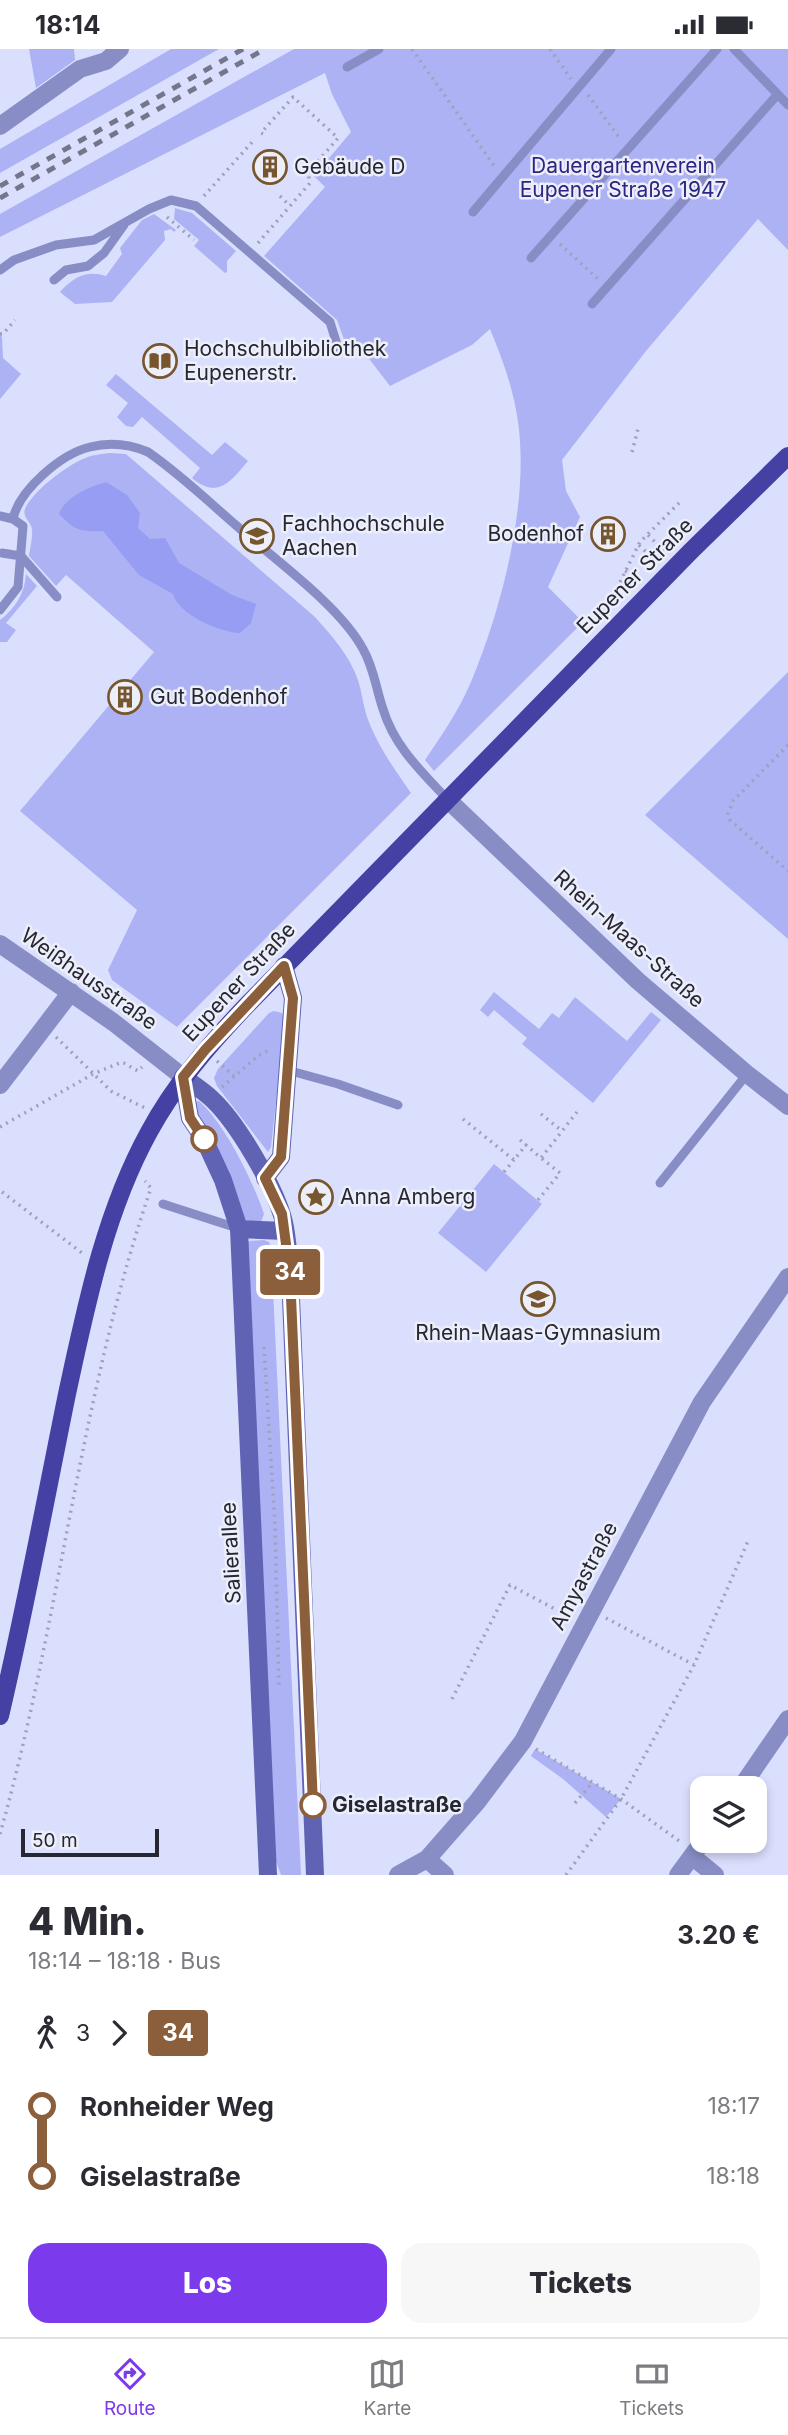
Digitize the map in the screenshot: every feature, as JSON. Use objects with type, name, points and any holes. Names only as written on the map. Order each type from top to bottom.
[{"type":"main road","name":"Eupener Straße","points":[[1,1706],[71,1376],[98,1264],[134,1165],[158,1117],[183,1077],[284,966],[788,456]]},
{"type":"street","points":[[0,126],[80,69],[106,61],[120,49]]},
{"type":"street","name":"Rhein-Maas-Straße","points":[[447,799],[638,981],[788,1106]]},
{"type":"street","name":"Weißhausstraße","points":[[0,944],[71,992],[183,1077]]},
{"type":"street","points":[[265,1178],[281,1157],[293,998],[284,966]]},
{"type":"street","points":[[0,1085],[71,992]]},
{"type":"street","points":[[183,1077],[211,1098],[239,1133],[282,1214],[285,1231],[290,1274],[316,1875]]},
{"type":"street","name":"Salierallee","points":[[183,1077],[190,1118],[204,1139],[223,1180],[239,1229],[268,1875]]},
{"type":"street","points":[[239,1229],[285,1231]]},
{"type":"street","name":"Amyastraße","points":[[398,1875],[427,1859],[477,1802],[523,1741],[702,1402],[788,1277]]},
{"type":"street","points":[[749,1776],[788,1719]]},
{"type":"street","points":[[678,1875],[695,1853]]},
{"type":"street","points":[[699,1853],[715,1875]]},
{"type":"street","points":[[427,1859],[445,1875]]},
{"type":"lane","points":[[347,67],[379,49]]},
{"type":"lane","points":[[473,212],[611,49]]},
{"type":"lane","points":[[531,258],[718,49]]},
{"type":"lane","points":[[734,49],[788,105]]},
{"type":"lane","points":[[592,304],[778,95]]},
{"type":"lane","points":[[0,270],[14,260],[56,245],[94,240],[171,200],[196,206],[330,322],[339,351]]},
{"type":"lane","points":[[54,281],[66,270],[88,266],[104,253],[127,221]]},
{"type":"lane","points":[[13,519],[15,508],[43,476],[62,461],[88,447],[119,444],[135,447],[158,459],[347,625],[363,648],[374,672],[383,709],[398,742],[447,799]]},
{"type":"lane","points":[[0,516],[13,519],[23,526],[18,587],[0,610]]},
{"type":"lane","points":[[2,553],[20,556],[57,597]]},
{"type":"lane","points":[[287,1070],[398,1105]]},
{"type":"lane","points":[[660,1182],[747,1074]]},
{"type":"lane","points":[[163,1204],[239,1229]]},
{"type":"path","points":[[412,49],[502,177]]},
{"type":"path","points":[[550,49],[628,149]]},
{"type":"path","points":[[250,253],[310,183],[308,173],[338,138],[293,97],[261,133],[263,134]]},
{"type":"path","points":[[196,206],[254,140]]},
{"type":"path","points":[[279,196],[290,206]]},
{"type":"path","points":[[155,207],[194,240]]},
{"type":"path","points":[[550,236],[607,287]]},
{"type":"path","points":[[0,334],[15,320]]},
{"type":"path","points":[[632,452],[638,429]]},
{"type":"path","points":[[620,582],[639,545],[681,501]]},
{"type":"path","points":[[648,535],[673,570]]},
{"type":"path","points":[[639,545],[673,570]]},
{"type":"path","points":[[625,571],[634,576]]},
{"type":"path","points":[[788,745],[733,801],[728,814],[730,820],[788,871]]},
{"type":"path","points":[[46,1027],[111,1091],[158,1117]]},
{"type":"path","points":[[211,1098],[258,1056],[290,1038]]},
{"type":"path","points":[[0,1127],[93,1075],[122,1062],[138,1071],[155,1054]]},
{"type":"path","points":[[541,1158],[578,1112]]},
{"type":"path","points":[[541,1114],[562,1131]]},
{"type":"path","points":[[463,1119],[514,1160]]},
{"type":"path","points":[[520,1140],[560,1173],[538,1201]]},
{"type":"path","points":[[504,1173],[526,1145]]},
{"type":"path","points":[[0,1834],[33,1698],[106,1350],[134,1239],[151,1188],[134,1165]]},
{"type":"path","points":[[2,1192],[98,1264]]},
{"type":"path","points":[[566,1875],[621,1800],[694,1665],[748,1541]]},
{"type":"path","points":[[452,1699],[510,1585],[694,1665]]},
{"type":"path","points":[[523,1741],[593,1782],[690,1845]]},
{"type":"path","points":[[575,1803],[593,1782]]},
{"type":"green space","points":[[29,49],[74,49],[75,60],[36,88]]},
{"type":"green space","points":[[171,49],[219,49],[0,173],[0,149]]},
{"type":"green space","name":"Dauergartenverein Eupener Straße 1947","points":[[294,49],[788,49],[788,250],[758,219],[646,351],[562,460],[566,491],[580,517],[548,587],[583,622],[434,771],[425,760],[456,712],[471,682],[501,596],[519,501],[521,471],[517,413],[506,370],[490,329],[472,345],[390,386],[363,351],[346,345],[337,320],[264,256],[325,187],[314,176],[351,132],[325,73],[0,237],[0,214]]},
{"type":"green space","points":[[175,208],[192,213],[236,251],[227,261],[227,272],[194,246],[199,240],[174,219]]},
{"type":"green space","points":[[154,214],[176,230],[164,231],[165,240],[112,302],[75,304],[60,292],[70,282],[86,274],[106,276],[122,254],[120,248],[142,220]]},
{"type":"green space","points":[[0,335],[3,358],[21,374],[0,399]]},
{"type":"green space","points":[[116,374],[212,455],[225,442],[248,461],[230,481],[217,488],[201,484],[192,478],[200,468],[142,417],[133,427],[126,426],[117,417],[128,403],[106,385]]},
{"type":"green space","points":[[110,453],[126,454],[315,617],[340,646],[350,663],[358,680],[371,727],[411,793],[177,1027],[112,980],[108,970],[137,910],[20,811],[154,652],[66,575],[56,586],[29,556],[32,529],[24,512],[29,502],[50,480],[76,462]]},
{"type":"green space","points":[[26,574],[37,586],[6,623],[16,630],[7,642],[0,642],[0,620],[18,600],[24,588]]},
{"type":"green space","points":[[788,672],[788,939],[645,815]]},
{"type":"green space","points":[[494,992],[539,1029],[552,1013],[559,1018],[575,997],[627,1041],[651,1012],[661,1020],[593,1103],[522,1044],[527,1038],[494,1010],[488,1017],[480,1010]]},
{"type":"green space","points":[[269,1013],[282,1013],[285,1020],[271,1147],[268,1152],[217,1086],[214,1078],[218,1069]]},
{"type":"green space","points":[[199,1101],[219,1124],[245,1170],[264,1214],[261,1222],[245,1224],[193,1108],[195,1102]]},
{"type":"green space","points":[[494,1164],[542,1204],[486,1272],[438,1233]]},
{"type":"green space","points":[[264,1240],[269,1242],[271,1248],[301,1875],[281,1875],[273,1853],[245,1244]]},
{"type":"green space","points":[[535,1749],[621,1799],[606,1817],[563,1779],[531,1756]]},
{"type":"shaded area","points":[[106,482],[127,495],[140,513],[138,528],[150,539],[165,538],[179,563],[232,595],[256,604],[251,623],[240,633],[201,621],[183,609],[173,594],[139,575],[103,531],[79,529],[59,514],[72,498]]},
{"type":"railway","points":[[0,186],[243,49]]},
{"type":"railway","points":[[0,198],[265,49]]},
{"type":"bus line","name":"34","points":[[204,1139],[190,1118],[183,1077],[284,966],[293,998],[281,1157],[265,1178],[282,1214],[290,1274],[313,1805]]},
{"type":"place","name":"Gebäude D","points":[[270,167]]},
{"type":"place","name":"Hochschulbibliothek Eupenerstr.","points":[[160,361]]},
{"type":"place","name":"Bodenhof","points":[[608,534]]},
{"type":"place","name":"Fachhochschule Aachen","points":[[257,536]]},
{"type":"place","name":"Gut Bodenhof","points":[[125,697]]},
{"type":"place","name":"Anna Amberg","points":[[316,1197]]},
{"type":"place","name":"Rhein-Maas-Gymnasium","points":[[538,1299]]},
{"type":"place","name":"Giselastraße","points":[[313,1805]]}]
